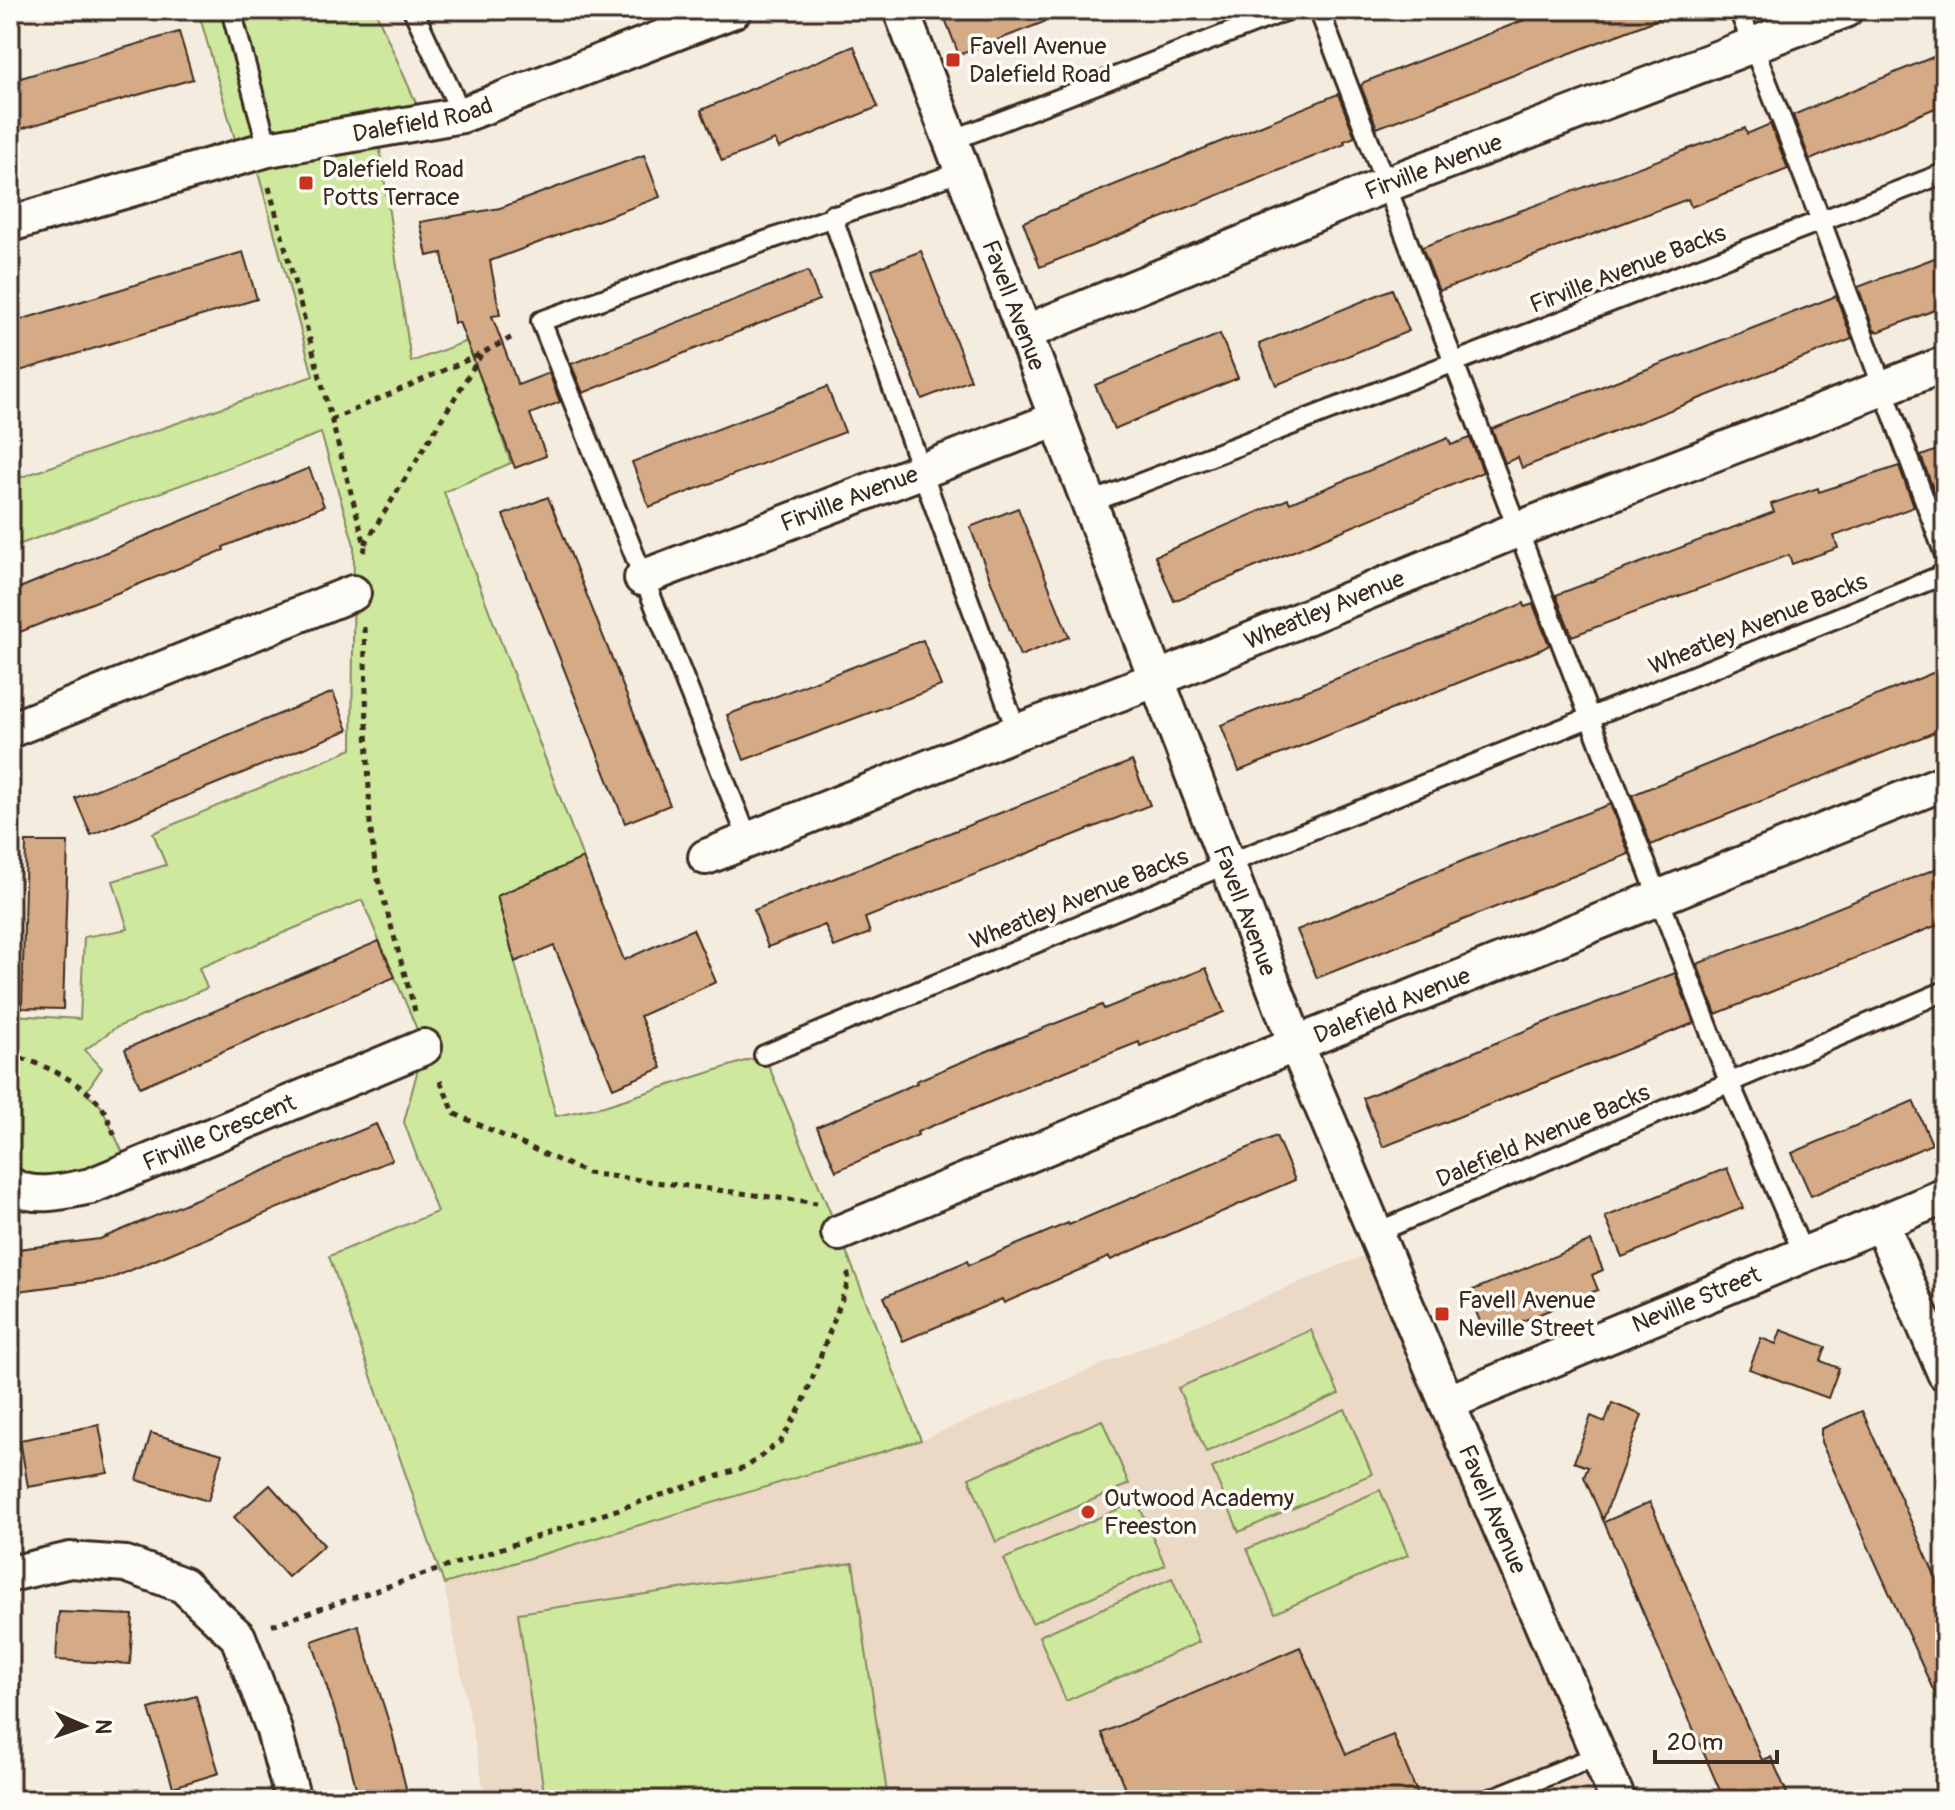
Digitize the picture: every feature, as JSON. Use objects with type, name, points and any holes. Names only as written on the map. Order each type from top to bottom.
[{"type":"street","name":"Dalefield Road","points":[[10,224],[264,150],[462,115],[734,10]]},
{"type":"street","name":"Favell Avenue","points":[[901,10],[1296,1044],[1618,1800]]},
{"type":"street","name":"Firville Avenue","points":[[1024,333],[1385,185],[1845,10]]},
{"type":"street","name":"Wheatley Avenue","points":[[706,857],[1157,679],[1519,529],[1945,364]]},
{"type":"street","name":"Firville Avenue","points":[[642,578],[1057,419]]},
{"type":"street","points":[[10,730],[358,608]]},
{"type":"street","name":"Dalefield Avenue","points":[[839,1233],[1296,1044],[1945,782]]},
{"type":"street","name":"Firville Crescent","points":[[10,1185],[17,1190],[53,1194],[91,1186],[424,1047]]},
{"type":"street","name":"Neville Street","points":[[1447,1403],[1945,1196]]},
{"type":"street","points":[[1881,1223],[1945,1373]]},
{"type":"street","points":[[10,1574],[70,1560],[126,1564],[183,1585],[238,1637],[273,1727],[293,1800]]},
{"type":"lane","points":[[231,10],[264,150]]},
{"type":"lane","points":[[413,10],[462,115]]},
{"type":"lane","points":[[748,839],[541,321],[832,215],[956,156],[1288,10]]},
{"type":"lane","points":[[1319,10],[1730,1084],[1804,1255]]},
{"type":"lane","points":[[1739,10],[1945,555]]},
{"type":"lane","name":"Firville Avenue Backs","points":[[1089,503],[1945,173]]},
{"type":"lane","points":[[832,215],[1017,732]]},
{"type":"lane","name":"Wheatley Avenue Backs","points":[[764,1055],[1945,574]]},
{"type":"lane","name":"Dalefield Avenue Backs","points":[[1375,1233],[1945,991]]},
{"type":"lane","points":[[1488,1800],[1599,1755]]},
{"type":"path","points":[[264,150],[365,545],[364,560]]},
{"type":"path","points":[[331,420],[481,354],[541,321]]},
{"type":"path","points":[[365,545],[481,354]]},
{"type":"path","points":[[238,1637],[748,1466],[781,1441],[803,1403],[849,1280],[839,1233],[818,1203],[587,1173],[455,1114],[424,1047],[376,872],[370,824],[358,608]]},
{"type":"path","points":[[10,1055],[31,1060],[69,1079],[101,1106],[131,1170]]},
{"type":"shaded area","name":"Outwood Academy Freeston","points":[[1382,1248],[1618,1800],[486,1800],[444,1584],[921,1440]]},
{"type":"green space","points":[[198,10],[375,10],[424,121],[377,130],[411,362],[467,341],[511,463],[444,492],[583,858],[497,896],[556,1116],[604,1106],[764,1055],[921,1440],[444,1584],[329,1256],[437,1212],[404,1122],[424,1046],[362,900],[199,968],[207,988],[115,1028],[85,1050],[102,1068],[85,1093],[101,1106],[131,1170],[10,1185],[10,969],[13,969],[12,1015],[80,1019],[84,937],[128,929],[113,881],[166,865],[153,833],[352,749],[354,545],[321,433],[10,548],[10,481],[313,376],[253,154],[240,157]]},
{"type":"green space","points":[[1311,1330],[1339,1394],[1206,1452],[1178,1388]]},
{"type":"green space","points":[[1345,1409],[1372,1474],[1239,1532],[1212,1468]]},
{"type":"green space","points":[[1102,1420],[1129,1484],[996,1542],[969,1478]]},
{"type":"green space","points":[[1380,1490],[1408,1555],[1275,1613],[1247,1549]]},
{"type":"green space","points":[[1137,1501],[1165,1565],[1032,1623],[1004,1559]]},
{"type":"green space","points":[[853,1563],[888,1800],[545,1800],[518,1613]]},
{"type":"green space","points":[[1172,1578],[1199,1642],[1066,1701],[1039,1636]]},
{"type":"building","points":[[961,10],[1070,12],[959,55],[944,16]]},
{"type":"building","points":[[1550,10],[1674,10],[1674,13],[1377,128],[1361,86],[1364,82]]},
{"type":"building","points":[[179,32],[193,79],[10,132],[10,81]]},
{"type":"building","points":[[854,46],[878,107],[779,148],[775,140],[722,161],[701,110]]},
{"type":"building","points":[[1945,52],[1945,104],[1810,160],[1793,115]]},
{"type":"building","points":[[1338,94],[1355,137],[1344,141],[1345,144],[1040,267],[1023,222]]},
{"type":"building","points":[[1770,124],[1788,169],[1691,207],[1688,199],[1439,291],[1422,247],[1745,128],[1747,134]]},
{"type":"building","points":[[644,155],[660,197],[490,261],[500,315],[492,316],[518,385],[549,373],[560,402],[530,414],[546,456],[515,468],[459,322],[454,323],[442,253],[427,256],[420,222],[500,208]]},
{"type":"building","points":[[921,251],[971,380],[922,399],[872,270]]},
{"type":"building","points":[[243,252],[257,299],[10,374],[10,323]]},
{"type":"building","points":[[1945,254],[1945,306],[1878,332],[1874,330],[1858,287]]},
{"type":"building","points":[[808,271],[819,300],[583,393],[571,364]]},
{"type":"building","points":[[1392,289],[1409,331],[1276,385],[1259,344]]},
{"type":"building","points":[[1836,296],[1852,339],[1522,468],[1518,457],[1505,463],[1492,429]]},
{"type":"building","points":[[1220,334],[1238,378],[1114,429],[1095,385]]},
{"type":"building","points":[[827,387],[845,432],[649,507],[632,462]]},
{"type":"building","points":[[1448,438],[1451,445],[1470,438],[1483,472],[1174,601],[1155,556],[1288,499],[1290,503]]},
{"type":"building","points":[[1945,447],[1945,496],[1937,499],[1921,456]]},
{"type":"building","points":[[1899,466],[1914,507],[1834,536],[1838,548],[1792,564],[1789,555],[1572,636],[1556,595],[1774,512],[1771,504]]},
{"type":"building","points":[[309,468],[324,506],[223,547],[224,550],[10,636],[10,592]]},
{"type":"building","points":[[548,497],[670,805],[625,823],[503,515]]},
{"type":"building","points":[[1018,508],[1069,637],[1020,656],[970,527]]},
{"type":"building","points":[[1524,603],[1525,607],[1533,604],[1549,645],[1239,771],[1221,725]]},
{"type":"building","points":[[923,640],[941,686],[744,760],[727,715]]},
{"type":"building","points":[[1945,668],[1945,728],[1651,845],[1632,795]]},
{"type":"building","points":[[333,692],[348,730],[91,835],[75,798]]},
{"type":"building","points":[[1132,761],[1150,805],[865,918],[870,933],[834,947],[825,925],[768,947],[754,910]]},
{"type":"building","points":[[1610,804],[1629,854],[1317,978],[1297,930]]},
{"type":"building","points":[[26,842],[68,842],[63,1009],[22,1008]]},
{"type":"building","points":[[583,858],[624,960],[693,929],[716,982],[640,1016],[662,1068],[613,1088],[554,946],[515,962],[497,896]]},
{"type":"building","points":[[1945,865],[1945,922],[1716,1014],[1697,964]]},
{"type":"building","points":[[379,941],[395,977],[140,1087],[125,1049]]},
{"type":"building","points":[[1206,968],[1224,1012],[1140,1046],[1139,1042],[1078,1066],[917,1132],[918,1135],[836,1171],[817,1127],[1016,1039],[1102,1005],[1104,1009]]},
{"type":"building","points":[[1675,973],[1694,1023],[1383,1147],[1363,1098],[1546,1022]]},
{"type":"building","points":[[1913,1101],[1932,1144],[1811,1196],[1792,1153]]},
{"type":"building","points":[[376,1124],[392,1160],[110,1279],[10,1292],[10,1250],[100,1239]]},
{"type":"building","points":[[1276,1136],[1295,1180],[1111,1260],[1109,1257],[1004,1303],[1002,1299],[903,1341],[884,1297],[967,1261],[969,1265],[1069,1225]]},
{"type":"building","points":[[1727,1168],[1743,1208],[1622,1257],[1605,1217]]},
{"type":"building","points":[[1591,1241],[1603,1270],[1592,1275],[1598,1290],[1486,1336],[1468,1292]]},
{"type":"building","points":[[1781,1330],[1826,1347],[1821,1361],[1839,1368],[1828,1398],[1749,1369],[1761,1338],[1776,1344]]},
{"type":"building","points":[[1612,1403],[1642,1415],[1603,1520],[1584,1477],[1588,1467],[1574,1462],[1591,1416],[1605,1422]]},
{"type":"building","points":[[1862,1411],[1945,1598],[1945,1716],[1821,1442],[1821,1429]]},
{"type":"building","points":[[99,1425],[108,1473],[28,1487],[20,1440]]},
{"type":"building","points":[[151,1433],[222,1454],[208,1501],[137,1480]]},
{"type":"building","points":[[270,1485],[324,1545],[288,1577],[234,1517]]},
{"type":"building","points":[[1650,1502],[1762,1760],[1771,1757],[1790,1800],[1724,1800],[1604,1522]]},
{"type":"building","points":[[59,1612],[133,1615],[130,1664],[56,1660]]},
{"type":"building","points":[[358,1625],[392,1732],[409,1800],[359,1800],[345,1743],[312,1641]]},
{"type":"building","points":[[1300,1647],[1346,1754],[1393,1735],[1420,1800],[1130,1800],[1102,1733]]},
{"type":"building","points":[[196,1696],[219,1773],[173,1787],[149,1709]]},
{"type":"place","name":"Favell Avenue Dalefield Road","points":[[953,60]]},
{"type":"place","name":"Dalefield Road Potts Terrace","points":[[306,183]]},
{"type":"place","name":"Favell Avenue Neville Street","points":[[1442,1314]]},
{"type":"place","name":"Outwood Academy Freeston","points":[[1088,1512]]}]
